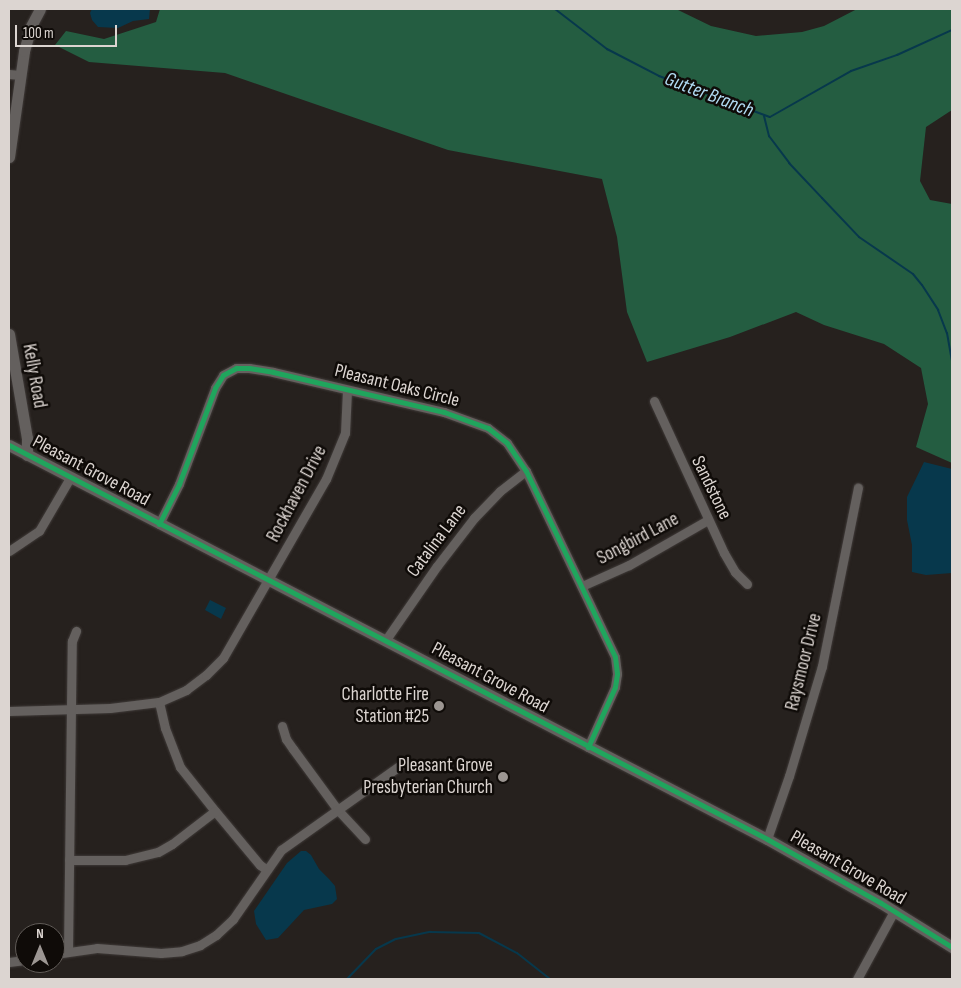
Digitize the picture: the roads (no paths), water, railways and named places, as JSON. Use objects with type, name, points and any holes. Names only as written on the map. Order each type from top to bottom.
[{"type":"street","points":[[9,157],[14,74],[28,34],[40,9]]},
{"type":"street","name":"Kelly Road","points":[[9,334],[27,438],[27,454]]},
{"type":"street","name":"Pleasant Oaks Circle","points":[[158,524],[179,484],[215,388],[220,378],[236,368],[249,368],[444,412],[478,423],[497,434],[507,443],[526,471],[610,645],[617,674],[610,700],[588,747]]},
{"type":"street","name":"Rockhaven Drive","points":[[9,711],[110,708],[159,702],[186,690],[206,675],[223,658],[336,458],[345,433],[347,390]]},
{"type":"street","name":"Sandstone","points":[[654,401],[708,520],[735,572],[747,584]]},
{"type":"street","name":"Pleasant Grove Road","points":[[9,445],[767,839],[894,911],[952,947]]},
{"type":"street","name":"Catalina Lane","points":[[385,641],[437,566],[474,518],[500,491],[526,471]]},
{"type":"street","points":[[9,551],[39,531],[70,478]]},
{"type":"street","name":"Raysmoor Drive","points":[[767,839],[789,776],[822,666],[858,488]]},
{"type":"street","name":"Songbird Lane","points":[[582,586],[629,565],[708,520]]},
{"type":"street","points":[[68,952],[72,641],[76,631]]},
{"type":"street","points":[[159,702],[165,728],[180,767],[214,811],[260,865],[266,869]]},
{"type":"street","points":[[282,726],[286,739],[337,809],[359,835],[365,839]]},
{"type":"street","points":[[65,952],[97,948],[161,953],[182,951],[200,945],[216,935],[233,919],[266,869],[291,841],[399,766]]},
{"type":"street","points":[[69,860],[125,860],[158,852],[172,844],[214,811]]},
{"type":"street","points":[[858,979],[894,911]]},
{"type":"water","points":[[92,9],[150,9],[149,19],[133,21],[118,28],[98,27],[92,20],[90,13]]},
{"type":"water","points":[[924,462],[952,469],[952,573],[926,575],[912,572],[912,545],[907,520],[907,497]]},
{"type":"water","points":[[210,600],[226,608],[221,619],[205,610]]},
{"type":"water","points":[[301,851],[306,851],[311,855],[319,869],[335,886],[337,899],[332,904],[304,910],[278,938],[266,940],[256,924],[254,911],[287,863]]},
{"type":"waterway","name":"Gutter Branch","points":[[555,9],[607,49],[659,76],[770,117],[851,71],[897,55],[952,30]]},
{"type":"waterway","points":[[764,116],[769,136],[789,163],[859,237],[913,274],[922,285],[938,310],[947,333],[952,360]]},
{"type":"waterway","points":[[347,979],[376,949],[396,939],[430,932],[479,933],[517,953],[550,979]]},
{"type":"place","name":"Charlotte Fire Station #25","points":[[439,706]]},
{"type":"place","name":"Pleasant Grove Presbyterian Church","points":[[503,777]]}]
